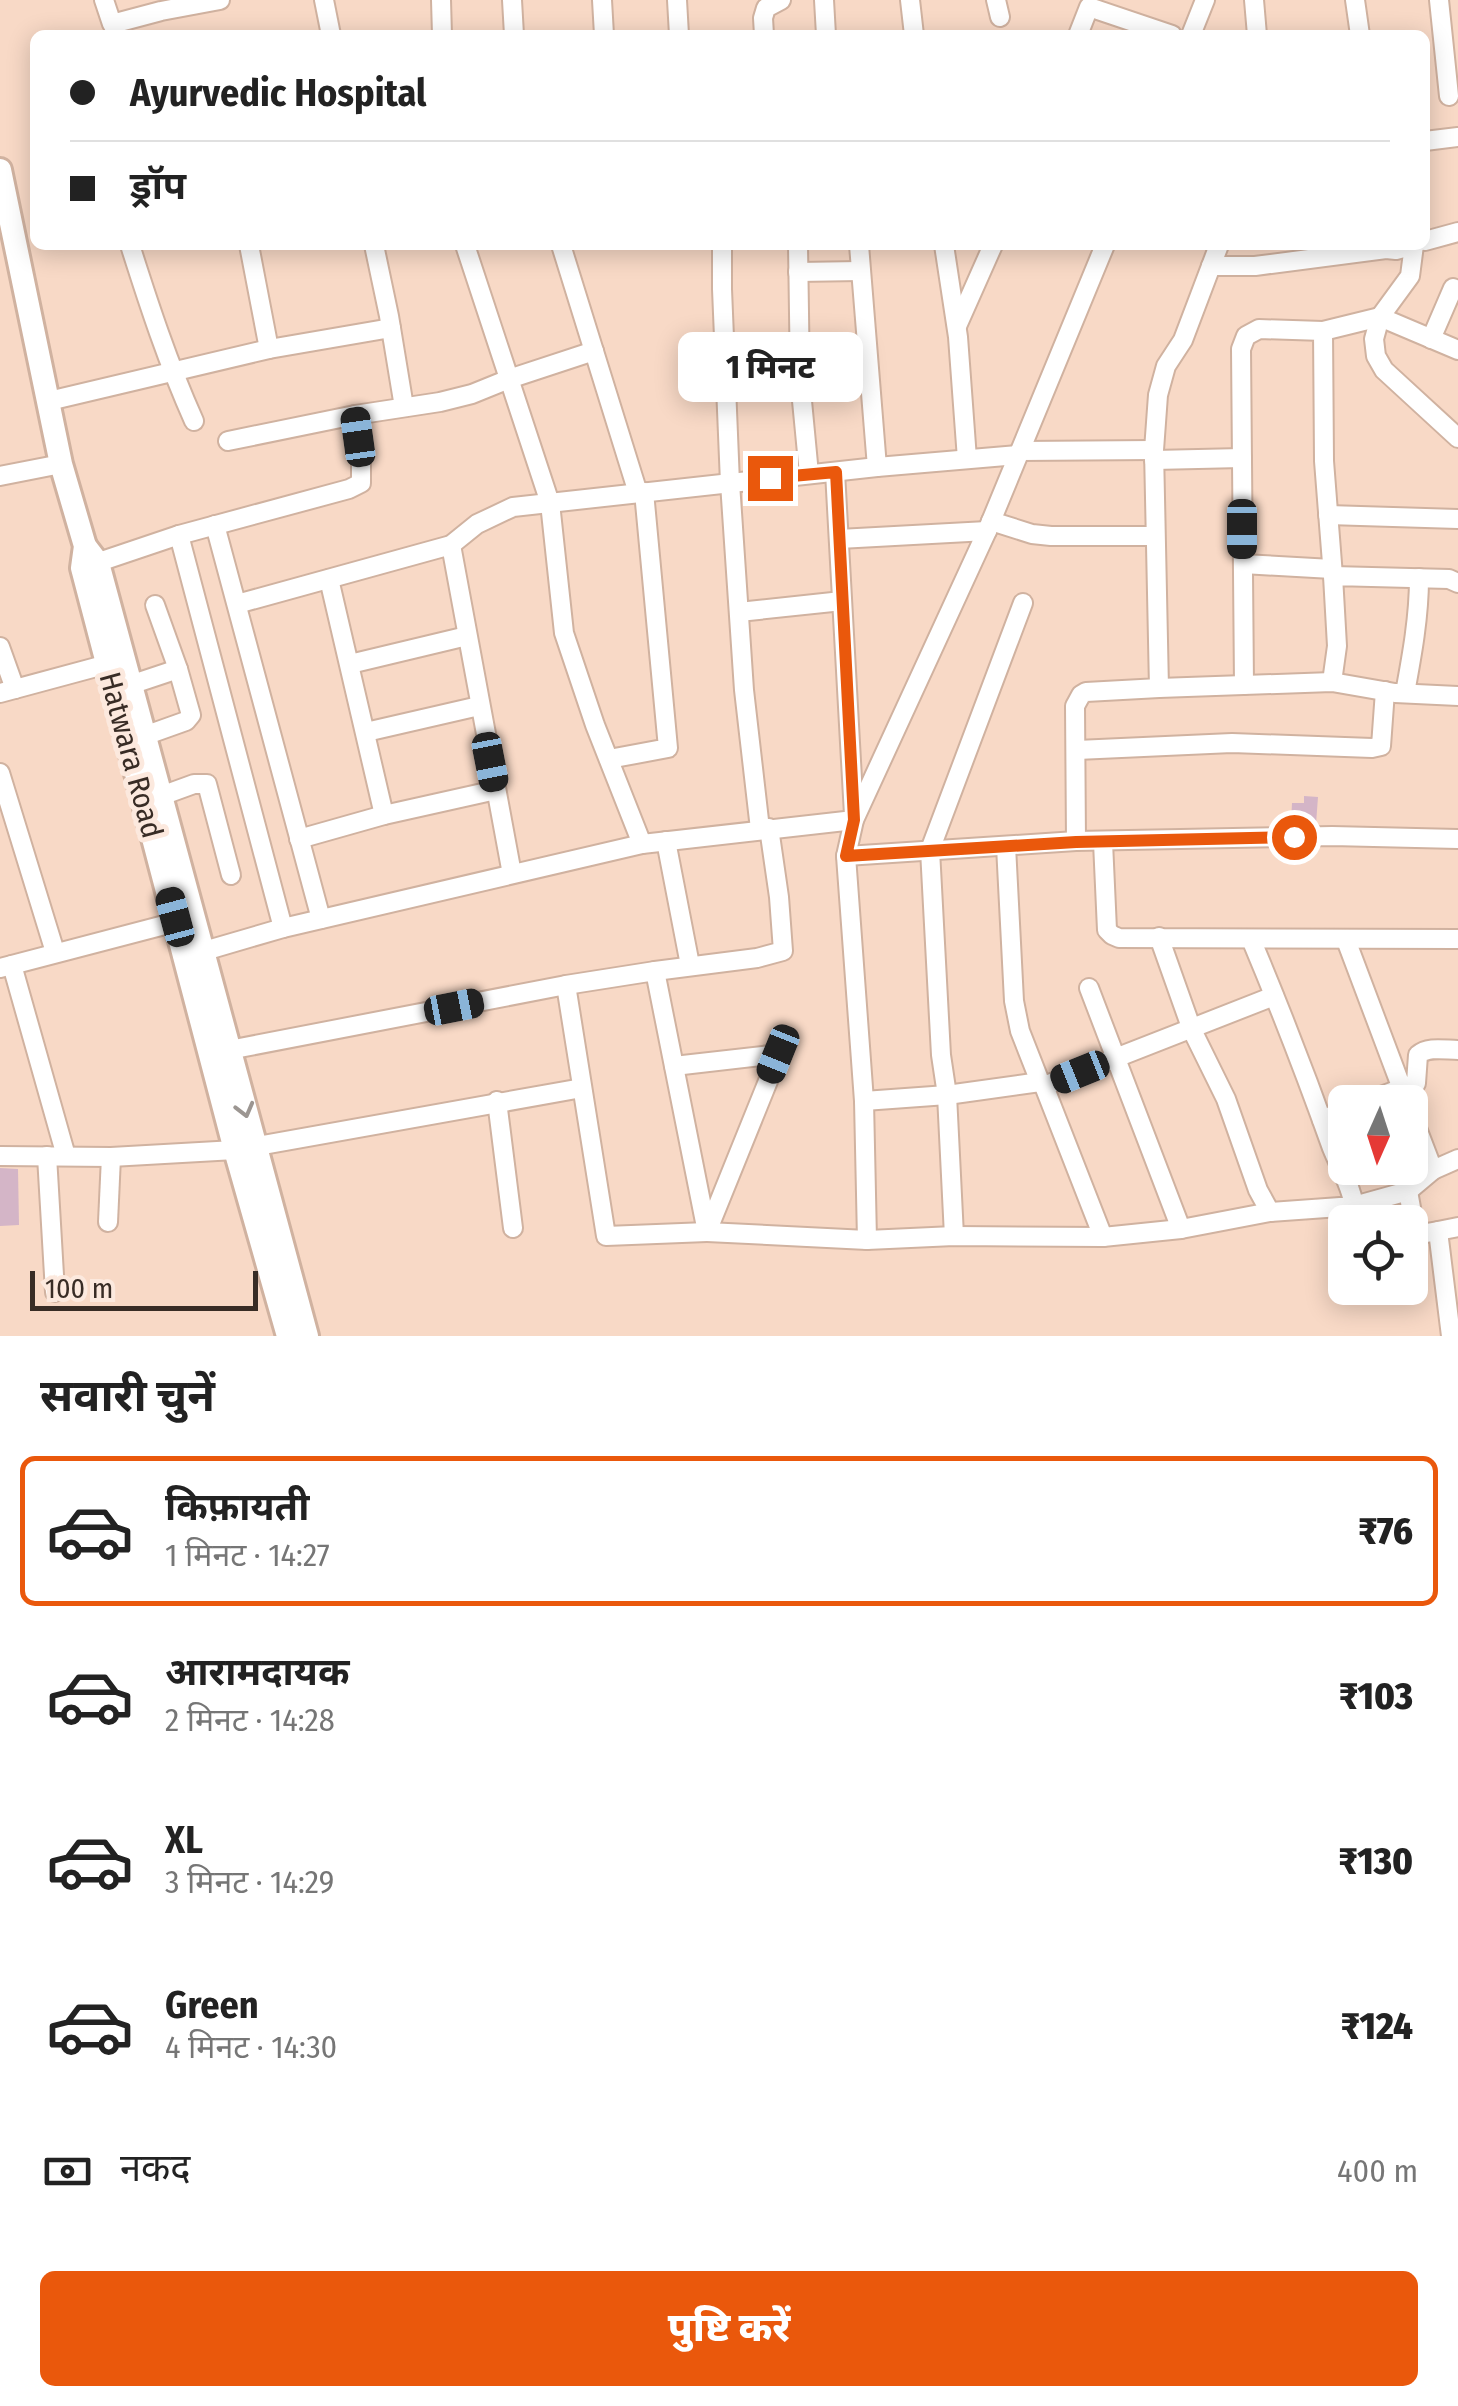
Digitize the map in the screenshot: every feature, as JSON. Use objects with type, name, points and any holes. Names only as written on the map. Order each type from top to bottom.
[{"type":"street","points":[[104,0],[112,30],[159,5],[220,0]]},
{"type":"street","points":[[324,0],[330,30]]},
{"type":"street","points":[[441,0],[442,30]]},
{"type":"street","points":[[512,0],[514,30]]},
{"type":"street","points":[[602,0],[604,30]]},
{"type":"street","points":[[678,0],[679,30]]},
{"type":"street","points":[[764,30],[766,8],[780,0]]},
{"type":"street","points":[[824,0],[826,30]]},
{"type":"street","points":[[910,0],[913,30]]},
{"type":"street","points":[[1192,30],[1205,0]]},
{"type":"street","points":[[1254,0],[1257,30]]},
{"type":"street","points":[[1354,0],[1359,30]]},
{"type":"street","points":[[1439,0],[1449,96]]},
{"type":"street","points":[[1080,30],[1089,8],[1157,30]]},
{"type":"street","points":[[1430,140],[1458,137]]},
{"type":"street","name":"Hatwara Road","points":[[0,170],[61,464],[115,662],[176,922],[194,954],[245,1148],[288,1336]]},
{"type":"street","points":[[1430,240],[1458,232]]},
{"type":"street","points":[[132,250],[153,320],[194,421]]},
{"type":"street","points":[[249,250],[269,350]]},
{"type":"street","points":[[375,250],[404,407]]},
{"type":"street","points":[[468,250],[550,503],[564,633],[642,844]]},
{"type":"street","points":[[563,250],[641,493],[668,748],[609,759]]},
{"type":"street","points":[[228,1050],[566,986],[783,951],[779,896],[744,690],[730,483],[722,250]]},
{"type":"street","points":[[798,250],[800,380],[810,474]]},
{"type":"street","points":[[860,250],[876,467]]},
{"type":"street","points":[[945,250],[956,326],[967,459]]},
{"type":"street","points":[[956,326],[991,250]]},
{"type":"street","points":[[867,1240],[864,1102],[846,856],[854,820],[989,526],[1102,250]]},
{"type":"street","points":[[1159,688],[1154,455],[1158,396],[1166,366],[1183,340],[1216,250]]},
{"type":"street","points":[[1211,266],[1255,266],[1378,250]]},
{"type":"street","points":[[1406,250],[1410,276],[1380,317],[1374,338],[1376,356],[1384,370],[1458,438]]},
{"type":"street","points":[[798,272],[860,271]]},
{"type":"street","points":[[1431,339],[1453,288]]},
{"type":"street","points":[[1244,685],[1240,349],[1246,336],[1259,329],[1323,331],[1380,317],[1458,350]]},
{"type":"street","points":[[49,401],[269,350],[391,328]]},
{"type":"street","points":[[1323,331],[1324,460],[1337,646],[1332,682]]},
{"type":"street","points":[[228,441],[355,414],[440,402],[594,350]]},
{"type":"street","points":[[88,559],[350,489],[361,483],[355,414]]},
{"type":"street","points":[[236,604],[451,545],[477,524],[513,507],[1019,453],[1242,458]]},
{"type":"street","points":[[0,476],[61,464]]},
{"type":"street","points":[[836,472],[854,820]]},
{"type":"street","points":[[1328,516],[1458,518]]},
{"type":"street","points":[[216,525],[321,919]]},
{"type":"street","points":[[839,539],[989,526],[1050,536],[1155,536]]},
{"type":"street","points":[[179,535],[283,928]]},
{"type":"street","points":[[451,545],[512,874]]},
{"type":"street","points":[[1243,564],[1449,579],[1458,583]]},
{"type":"street","points":[[1404,693],[1419,600],[1418,578]]},
{"type":"street","points":[[329,579],[384,815]]},
{"type":"street","points":[[739,612],[842,601]]},
{"type":"street","points":[[954,1236],[930,850],[1023,603]]},
{"type":"street","points":[[144,736],[186,722],[191,710],[154,605]]},
{"type":"street","points":[[350,664],[466,636]]},
{"type":"street","points":[[0,648],[7,691],[115,662],[130,686],[161,796],[194,954],[228,1050],[245,1148],[306,1336]]},
{"type":"street","points":[[130,686],[178,668]]},
{"type":"street","points":[[1076,842],[1075,706],[1086,692],[1332,682],[1385,691],[1458,696]]},
{"type":"street","points":[[1077,750],[1232,742],[1381,746],[1385,691]]},
{"type":"street","points":[[366,732],[479,706]]},
{"type":"street","points":[[0,773],[55,952]]},
{"type":"street","points":[[161,796],[194,784],[207,784],[231,875]]},
{"type":"street","points":[[299,839],[496,790]]},
{"type":"street","points":[[194,954],[283,928],[642,844],[854,820]]},
{"type":"street","points":[[846,856],[1076,842],[1332,836],[1458,839]]},
{"type":"street","points":[[666,841],[690,965]]},
{"type":"street","points":[[1103,842],[1108,930],[1119,938],[1458,938]]},
{"type":"street","points":[[1006,846],[1014,1002],[1020,1031],[1103,1236]]},
{"type":"street","points":[[66,1156],[6,967],[176,922]]},
{"type":"street","points":[[1159,937],[1192,1030],[1226,1099],[1258,1190],[1270,1212]]},
{"type":"street","points":[[1251,939],[1338,1166],[1352,1190],[1354,1205]]},
{"type":"street","points":[[1346,940],[1400,1085]]},
{"type":"street","points":[[655,971],[707,1232]]},
{"type":"street","points":[[566,986],[606,1236],[707,1232],[867,1240],[1103,1236],[1181,1229],[1270,1212],[1328,1208]]},
{"type":"street","points":[[1090,988],[1181,1229]]},
{"type":"street","points":[[864,1102],[1042,1084],[1274,996]]},
{"type":"street","points":[[1414,1085],[1421,1052],[1458,1050]]},
{"type":"street","points":[[674,1066],[778,1054],[707,1232]]},
{"type":"street","points":[[0,1156],[111,1157],[245,1148],[582,1088]]},
{"type":"street","points":[[497,1101],[513,1228]]},
{"type":"street","points":[[1322,1120],[1328,1117]]},
{"type":"street","points":[[1428,1155],[1434,1170]]},
{"type":"street","points":[[47,1156],[54,1292]]},
{"type":"street","points":[[108,1222],[111,1157]]},
{"type":"street","points":[[1358,1205],[1408,1191],[1434,1170],[1458,1159]]},
{"type":"street","points":[[1408,1191],[1415,1230],[1421,1234],[1458,1227]]},
{"type":"street","points":[[1438,1232],[1451,1336]]},
{"type":"building","points":[[1304,796],[1318,797],[1316,824],[1291,823],[1292,803],[1304,803]]},
{"type":"building","points":[[0,1168],[18,1169],[19,1225],[0,1226]]},
{"type":"route","points":[[770,478],[836,472],[854,820],[846,856],[1076,842],[1294,837]]}]
